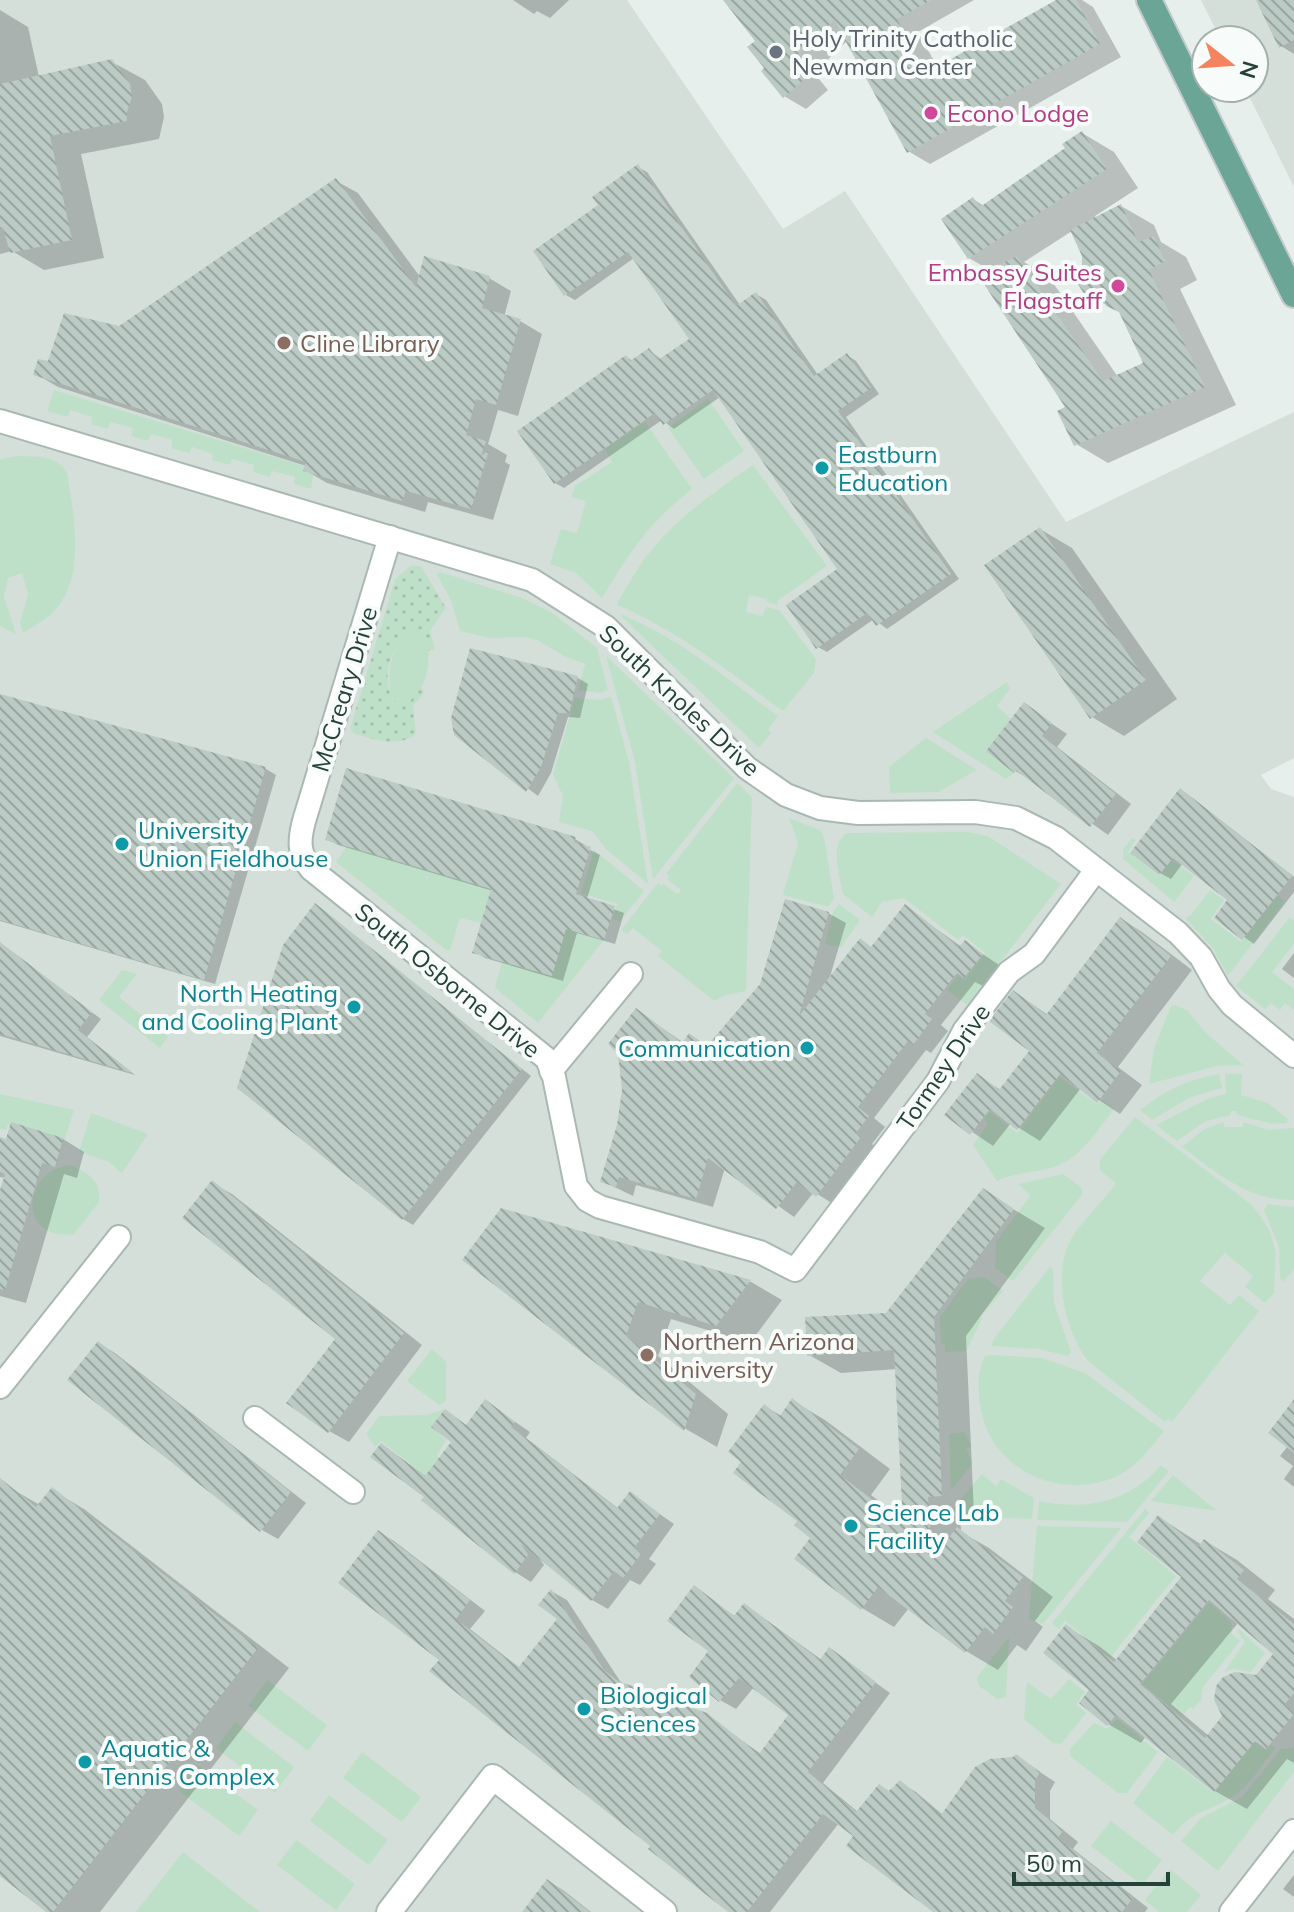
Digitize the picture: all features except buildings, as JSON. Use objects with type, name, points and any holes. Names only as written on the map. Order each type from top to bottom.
[{"type":"main road","points":[[1149,0],[1294,295]]},
{"type":"street","name":"South Knoles Drive","points":[[0,421],[532,580],[606,627],[747,768],[786,795],[820,808],[858,813],[975,812],[1016,818],[1056,838],[1178,933],[1201,957],[1232,1005],[1294,1056]]},
{"type":"street","name":"McCreary Drive","points":[[299,841],[390,537]]},
{"type":"street","name":"South Osborne Drive","points":[[299,841],[303,859],[311,869],[547,1059],[576,1186],[587,1200],[622,1215],[760,1252],[795,1270]]},
{"type":"street","name":"Tormey Drive","points":[[795,1270],[938,1081],[964,1031],[1009,972],[1034,954],[1096,870]]},
{"type":"street","points":[[551,1071],[631,974]]},
{"type":"street","points":[[0,1387],[119,1237]]},
{"type":"street","points":[[255,1418],[353,1492]]},
{"type":"street","points":[[389,1912],[493,1777],[664,1912]]},
{"type":"street","points":[[1231,1912],[1294,1831]]},
{"type":"shaded area","name":"Northern Arizona University","points":[[0,0],[627,0],[783,229],[845,191],[1066,522],[1294,412],[1294,758],[1261,775],[1271,789],[1294,797],[1294,1912],[0,1912]]},
{"type":"shaded area","points":[[1201,0],[1294,0],[1294,187],[1253,104],[1270,104],[1270,24],[1213,24]]},
{"type":"green space","points":[[54,390],[314,469],[311,489],[294,484],[295,477],[272,471],[270,477],[253,472],[254,465],[232,459],[230,465],[212,460],[213,454],[192,447],[189,453],[171,448],[172,440],[151,434],[148,441],[131,436],[133,428],[110,422],[108,429],[91,424],[92,417],[70,410],[68,417],[47,411]]},
{"type":"green space","points":[[708,399],[744,451],[704,479],[668,428]]},
{"type":"green space","points":[[645,422],[692,489],[663,514],[641,539],[602,598],[576,573],[550,564],[561,529],[577,533],[586,501],[571,497],[575,486],[612,462],[605,449]]},
{"type":"green space","points":[[18,456],[52,460],[67,473],[75,548],[74,567],[61,602],[49,616],[23,633],[20,623],[28,594],[22,573],[8,578],[4,597],[16,634],[0,626],[0,459]]},
{"type":"green space","points":[[753,465],[827,566],[777,601],[778,605],[749,595],[746,612],[762,616],[766,607],[779,610],[816,659],[814,673],[783,711],[682,640],[617,605],[644,560],[671,528]]},
{"type":"green space","points":[[410,566],[421,566],[446,608],[430,631],[435,649],[428,651],[422,630],[414,628],[399,642],[389,665],[389,688],[400,705],[411,700],[421,687],[424,693],[413,706],[416,734],[394,742],[355,734],[351,726],[395,579]]},
{"type":"green space","points":[[440,572],[522,598],[554,614],[597,648],[608,690],[600,693],[578,690],[585,664],[537,640],[525,637],[489,638],[460,631],[452,603],[437,574]]},
{"type":"green space","points":[[619,614],[682,646],[778,716],[768,730],[771,733],[759,748]]},
{"type":"green space","points":[[414,628],[419,628],[425,637],[429,660],[427,672],[417,693],[400,706],[391,696],[390,668],[400,640]]},
{"type":"green space","points":[[606,656],[734,778],[653,879],[635,762]]},
{"type":"green space","points":[[1007,682],[1010,689],[997,706],[1011,719],[986,751],[1014,773],[1006,779],[933,732]]},
{"type":"green space","points":[[611,697],[629,762],[648,884],[606,849],[592,831],[559,822],[563,796],[553,774],[575,698],[600,700]]},
{"type":"green space","points":[[926,738],[977,770],[938,792],[890,793],[889,767]]},
{"type":"green space","points":[[737,783],[752,797],[746,991],[714,1001],[658,956],[662,951],[633,928],[627,934],[621,930],[658,883],[678,894],[681,890],[667,879],[669,876],[666,874]]},
{"type":"green space","points":[[789,818],[820,830],[824,837],[834,898],[828,907],[783,895],[798,843]]},
{"type":"green space","points":[[968,832],[988,836],[1061,884],[967,1005],[947,990],[958,976],[965,980],[985,953],[963,935],[958,940],[904,898],[882,902],[872,917],[843,894],[837,853],[846,833]]},
{"type":"green space","points":[[1132,838],[1136,840],[1128,852],[1159,876],[1172,860],[1194,876],[1174,902],[1123,859],[1123,850]]},
{"type":"green space","points":[[347,846],[491,889],[481,923],[460,918],[450,950],[446,950],[336,862]]},
{"type":"green space","points":[[594,850],[644,891],[620,921],[613,919],[617,904],[581,893]]},
{"type":"green space","points":[[1210,890],[1224,900],[1211,919],[1241,942],[1278,895],[1285,901],[1228,976],[1212,947],[1185,918],[1191,915]]},
{"type":"green space","points":[[839,904],[860,920],[841,947],[825,944],[833,912]]},
{"type":"green space","points":[[1290,917],[1294,920],[1294,944],[1272,972],[1294,989],[1294,1010],[1285,1003],[1280,1010],[1271,1003],[1265,1009],[1236,986]]},
{"type":"green space","points":[[566,929],[604,940],[538,1023],[495,988],[502,962],[552,976]]},
{"type":"green space","points":[[122,970],[137,974],[119,997],[168,1037],[160,1048],[99,1000]]},
{"type":"green space","points":[[1171,1006],[1187,1010],[1205,1032],[1243,1065],[1217,1066],[1149,1084],[1154,1048]]},
{"type":"green space","points":[[1219,1074],[1222,1088],[1191,1097],[1152,1120],[1140,1110],[1177,1087]]},
{"type":"green space","points":[[1225,1074],[1242,1074],[1241,1095],[1268,1103],[1288,1119],[1287,1123],[1272,1124],[1231,1111],[1231,1115],[1206,1121],[1177,1141],[1156,1125],[1207,1099],[1226,1094]]},
{"type":"green space","points":[[1059,1077],[1097,1104],[1102,1099],[1114,1109],[1088,1143],[1064,1163],[997,1181],[973,1145],[988,1124],[984,1119],[990,1112],[1017,1133]]},
{"type":"green space","points":[[0,1094],[74,1110],[64,1142],[8,1125],[6,1130],[0,1129]]},
{"type":"green space","points":[[91,1113],[148,1134],[122,1173],[109,1162],[79,1152]]},
{"type":"green space","points":[[1135,1117],[1252,1205],[1270,1232],[1276,1252],[1274,1293],[1265,1303],[1245,1287],[1253,1276],[1225,1253],[1200,1281],[1230,1305],[1239,1295],[1259,1311],[1172,1422],[1168,1419],[1165,1422],[1089,1362],[1068,1320],[1062,1288],[1064,1257],[1069,1243],[1116,1184],[1100,1170],[1099,1161]]},
{"type":"green space","points":[[1223,1122],[1225,1127],[1242,1127],[1244,1122],[1268,1130],[1294,1128],[1294,1200],[1248,1191],[1182,1147],[1203,1130]]},
{"type":"green space","points":[[71,1165],[96,1183],[99,1202],[74,1234],[55,1233],[42,1227],[35,1217],[33,1204],[36,1191],[43,1179],[55,1169]]},
{"type":"green space","points":[[1063,1174],[1082,1188],[1082,1195],[1013,1281],[995,1268],[996,1242],[1030,1196],[1019,1184]]},
{"type":"green space","points":[[1267,1204],[1294,1207],[1294,1269],[1283,1282],[1280,1277],[1279,1247],[1264,1210]]},
{"type":"green space","points":[[1050,1267],[1053,1270],[1054,1303],[1071,1352],[1068,1356],[1039,1349],[991,1346],[995,1337]]},
{"type":"green space","points":[[984,1277],[1003,1291],[981,1316],[966,1351],[945,1352],[945,1345],[941,1344],[940,1317],[968,1279]]},
{"type":"green space","points":[[432,1349],[446,1362],[446,1401],[439,1405],[407,1381]]},
{"type":"green space","points":[[985,1356],[1042,1358],[1085,1373],[1164,1431],[1136,1463],[1115,1477],[1093,1484],[1071,1485],[1049,1482],[1029,1474],[1011,1462],[996,1446],[986,1427],[980,1404],[979,1379]]},
{"type":"green space","points":[[445,1409],[431,1427],[446,1440],[437,1455],[445,1464],[432,1481],[381,1441],[375,1447],[366,1434],[379,1416],[427,1415]]},
{"type":"green space","points":[[964,1432],[972,1446],[966,1449],[973,1463],[951,1490],[949,1434]]},
{"type":"green space","points":[[1161,1465],[1169,1471],[1127,1522],[1037,1520],[1039,1501],[1073,1505],[1106,1501],[1136,1488]]},
{"type":"green space","points":[[982,1474],[996,1486],[1001,1479],[1034,1498],[1032,1519],[961,1516],[952,1510]]},
{"type":"green space","points":[[1173,1475],[1217,1511],[1151,1501]]},
{"type":"green space","points":[[1145,1509],[1149,1513],[1129,1537],[1176,1576],[1110,1658],[1065,1621],[1059,1629],[1052,1623]]},
{"type":"green space","points":[[1037,1526],[1121,1528],[1043,1624],[1029,1619]]},
{"type":"green space","points":[[1209,1603],[1231,1622],[1232,1634],[1240,1641],[1203,1687],[1201,1700],[1182,1716],[1142,1684]]},
{"type":"green space","points":[[1239,1629],[1265,1653],[1251,1672],[1233,1669],[1224,1672],[1245,1642]]},
{"type":"green space","points":[[1009,1637],[1006,1697],[997,1699],[979,1686],[977,1677]]},
{"type":"green space","points":[[1069,1679],[1085,1692],[1076,1704],[1086,1713],[1061,1744],[1053,1743],[1024,1719],[1027,1682],[1051,1699]]},
{"type":"green space","points":[[267,1680],[327,1725],[308,1751],[248,1706]]},
{"type":"green space","points":[[1117,1719],[1158,1752],[1127,1793],[1118,1793],[1070,1756],[1070,1749],[1094,1723],[1107,1729]]},
{"type":"green space","points":[[235,1722],[294,1767],[275,1793],[216,1748]]},
{"type":"green space","points":[[1255,1742],[1266,1750],[1271,1745],[1275,1748],[1250,1781],[1232,1797],[1188,1820],[1173,1835],[1133,1803],[1167,1757],[1214,1793]]},
{"type":"green space","points":[[1294,1748],[1294,1772],[1218,1871],[1181,1841],[1201,1818],[1242,1797],[1281,1749]]},
{"type":"green space","points":[[362,1752],[421,1797],[402,1822],[343,1778]]},
{"type":"green space","points":[[198,1766],[258,1810],[239,1836],[179,1791]]},
{"type":"green space","points":[[329,1795],[388,1840],[369,1865],[310,1821]]},
{"type":"green space","points":[[1111,1821],[1162,1860],[1142,1885],[1091,1846]]},
{"type":"green space","points":[[296,1840],[355,1884],[336,1910],[277,1865]]},
{"type":"green space","points":[[183,1852],[260,1912],[136,1912]]},
{"type":"green space","points":[[1170,1869],[1201,1895],[1187,1912],[1159,1912],[1145,1900]]},
{"type":"place","name":"Holy Trinity Catholic Newman Center","points":[[776,52]]},
{"type":"place","name":"Econo Lodge","points":[[931,113]]},
{"type":"place","name":"Embassy Suites Flagstaff","points":[[1118,286]]},
{"type":"place","name":"Cline Library","points":[[284,343]]},
{"type":"place","name":"Eastburn Education","points":[[822,468]]},
{"type":"place","name":"University Union Fieldhouse","points":[[122,844]]},
{"type":"place","name":"North Heating and Cooling Plant","points":[[354,1007]]},
{"type":"place","name":"Communication","points":[[807,1048]]},
{"type":"place","name":"Northern Arizona University","points":[[647,1355]]},
{"type":"place","name":"Science Lab Facility","points":[[851,1526]]},
{"type":"place","name":"Biological Sciences","points":[[584,1709]]},
{"type":"place","name":"Aquatic & Tennis Complex","points":[[85,1762]]}]
